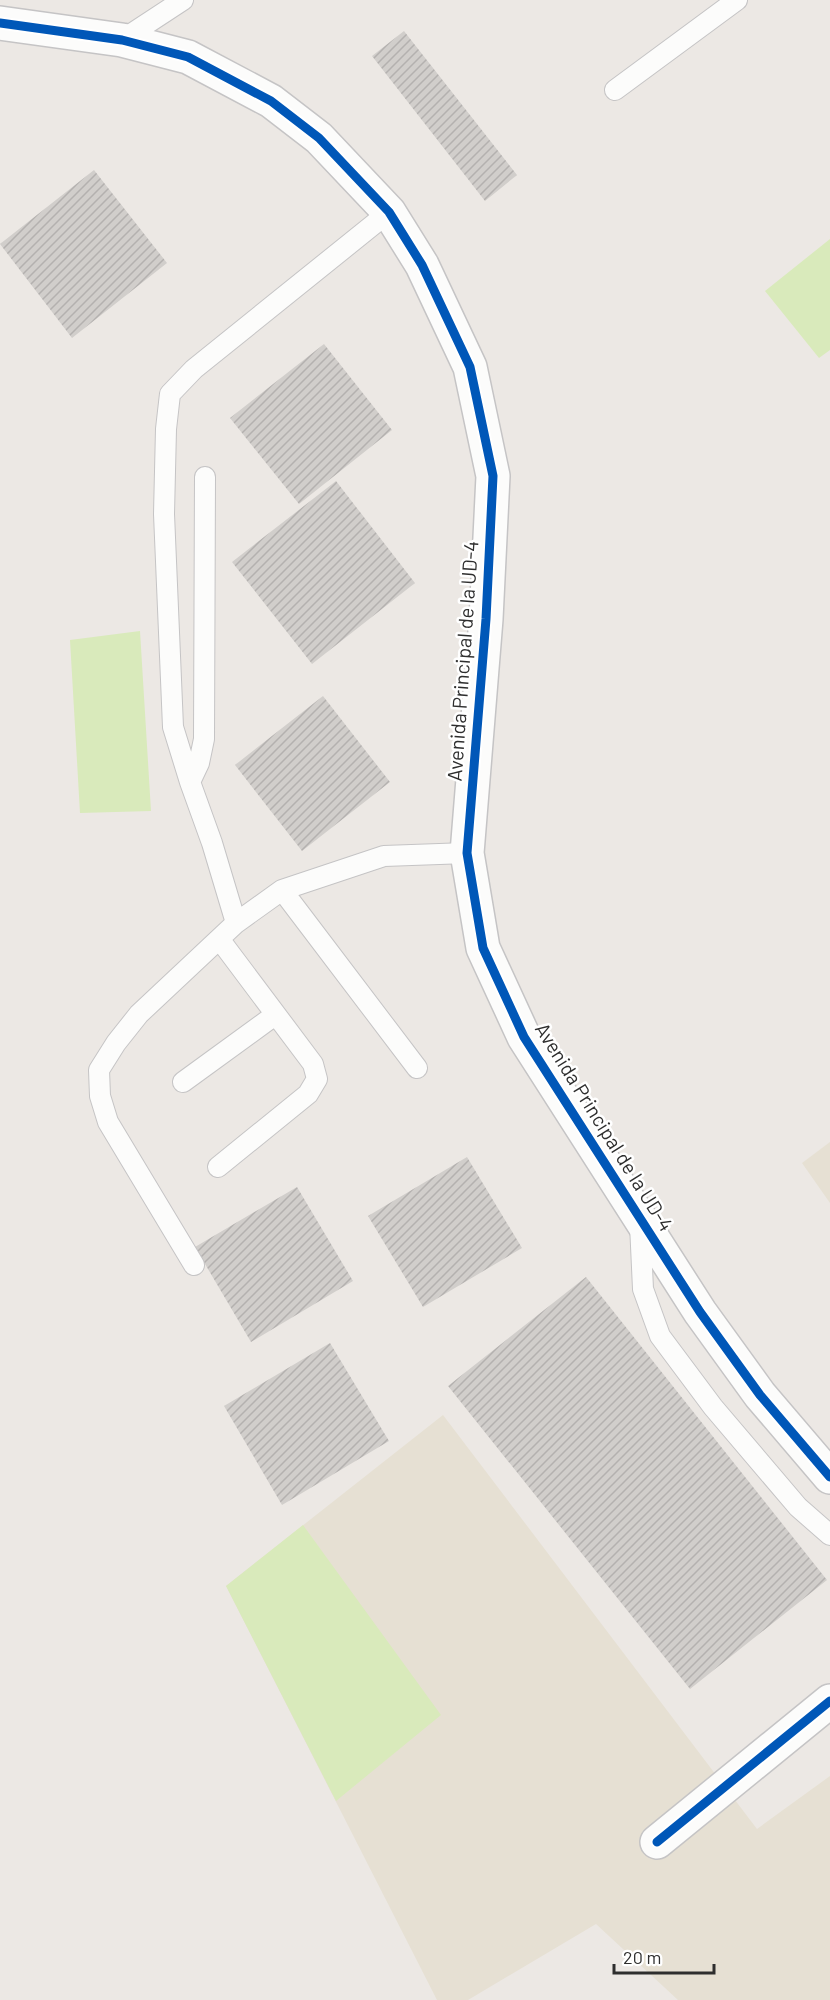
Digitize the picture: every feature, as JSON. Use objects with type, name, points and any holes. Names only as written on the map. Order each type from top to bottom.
[{"type":"street","name":"Avenida Principal de la UD-4","points":[[0,23],[122,40],[188,57],[271,101],[319,138],[389,212],[422,265],[470,367],[493,476],[486,619],[467,853],[483,948],[524,1037],[700,1312],[760,1395],[830,1477]]},
{"type":"street","points":[[657,1842],[830,1701]]},
{"type":"lane","points":[[122,40],[183,0]]},
{"type":"lane","points":[[615,90],[737,0]]},
{"type":"lane","points":[[236,923],[173,727],[164,514],[166,429],[170,394],[194,369],[389,212]]},
{"type":"lane","points":[[190,782],[199,763],[204,739],[205,477]]},
{"type":"lane","points":[[195,1265],[108,1122],[100,1096],[99,1070],[116,1043],[139,1014],[236,923],[282,890],[384,856],[467,853]]},
{"type":"lane","points":[[282,890],[417,1068]]},
{"type":"lane","points":[[218,1167],[308,1094],[317,1079],[313,1064],[220,940]]},
{"type":"lane","points":[[183,1082],[275,1015]]},
{"type":"lane","points":[[640,1218],[643,1289],[660,1336],[713,1407],[798,1507],[830,1535]]},
{"type":"shaded area","points":[[830,1142],[830,1203],[802,1163]]},
{"type":"shaded area","points":[[443,1415],[757,1829],[830,1776],[830,2000],[678,2000],[596,1924],[468,2000],[437,2000],[226,1586]]},
{"type":"green space","points":[[830,239],[830,350],[819,358],[765,291]]},
{"type":"green space","points":[[140,631],[151,811],[80,813],[70,640]]},
{"type":"green space","points":[[303,1525],[441,1715],[336,1801],[226,1586]]},
{"type":"building","points":[[404,31],[517,175],[485,201],[372,56]]},
{"type":"building","points":[[94,170],[167,263],[72,338],[0,244]]},
{"type":"building","points":[[324,344],[392,430],[299,504],[230,418]]},
{"type":"building","points":[[336,481],[415,583],[312,664],[232,562]]},
{"type":"building","points":[[323,696],[390,782],[302,851],[235,765]]},
{"type":"building","points":[[467,1157],[522,1248],[423,1307],[368,1216]]},
{"type":"building","points":[[297,1187],[353,1281],[251,1342],[195,1247]]},
{"type":"building","points":[[586,1277],[827,1580],[690,1689],[448,1386]]},
{"type":"building","points":[[330,1343],[389,1441],[282,1505],[224,1406]]},
{"type":"cycle path","points":[[0,23],[122,40],[188,57],[271,101],[319,138],[389,212],[422,265],[470,367],[493,476],[486,619],[467,853],[483,948],[524,1037],[700,1312],[760,1395],[830,1477]]},
{"type":"cycle path","points":[[657,1842],[830,1701]]}]
